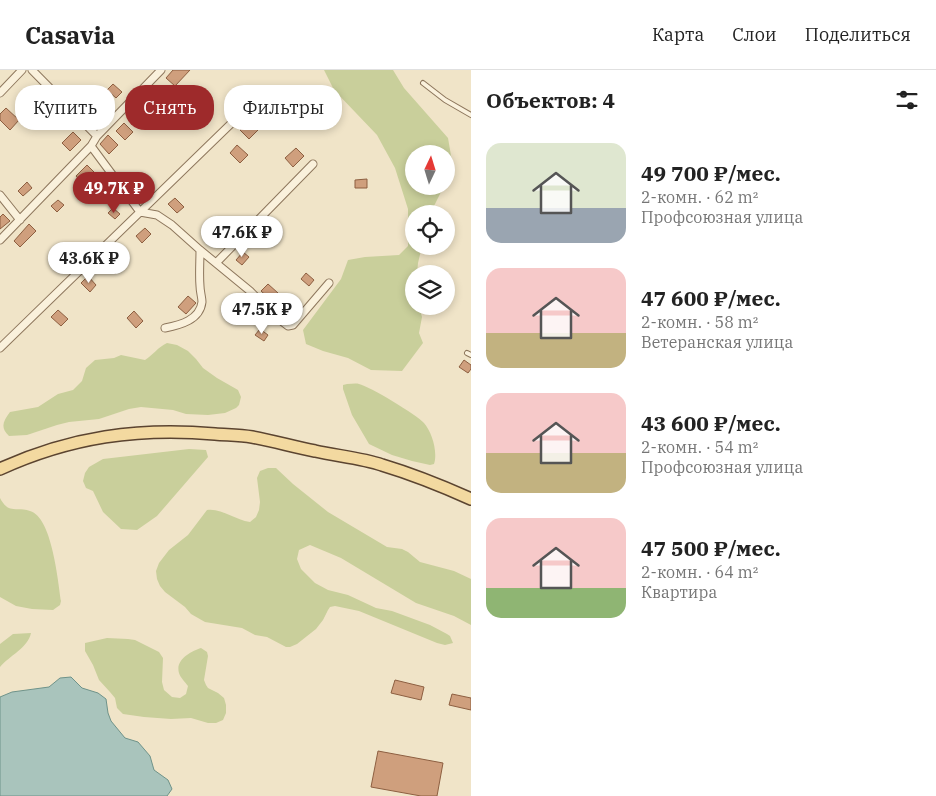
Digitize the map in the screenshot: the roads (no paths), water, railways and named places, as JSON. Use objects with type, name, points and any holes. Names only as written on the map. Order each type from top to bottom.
[{"type":"main road","points":[[0,469],[18,460],[64,445],[109,436],[149,432],[191,432],[251,437],[381,464],[471,498]]},
{"type":"street","points":[[0,92],[22,70]]},
{"type":"street","points":[[32,70],[97,136]]},
{"type":"street","points":[[0,240],[161,70]]},
{"type":"street","points":[[0,348],[224,130]]},
{"type":"street","points":[[91,146],[140,212],[157,215],[172,225],[288,326],[293,325],[330,283]]},
{"type":"street","points":[[216,263],[313,164]]},
{"type":"street","points":[[0,195],[20,220]]},
{"type":"street","points":[[165,328],[178,325],[196,316],[200,309],[202,300],[200,250]]},
{"type":"lane","points":[[423,83],[445,100],[471,115]]},
{"type":"water","points":[[71,677],[82,688],[98,693],[106,699],[111,721],[125,738],[138,742],[150,756],[154,770],[168,780],[172,789],[167,796],[0,796],[0,697],[12,692],[49,687],[60,678]]}]
